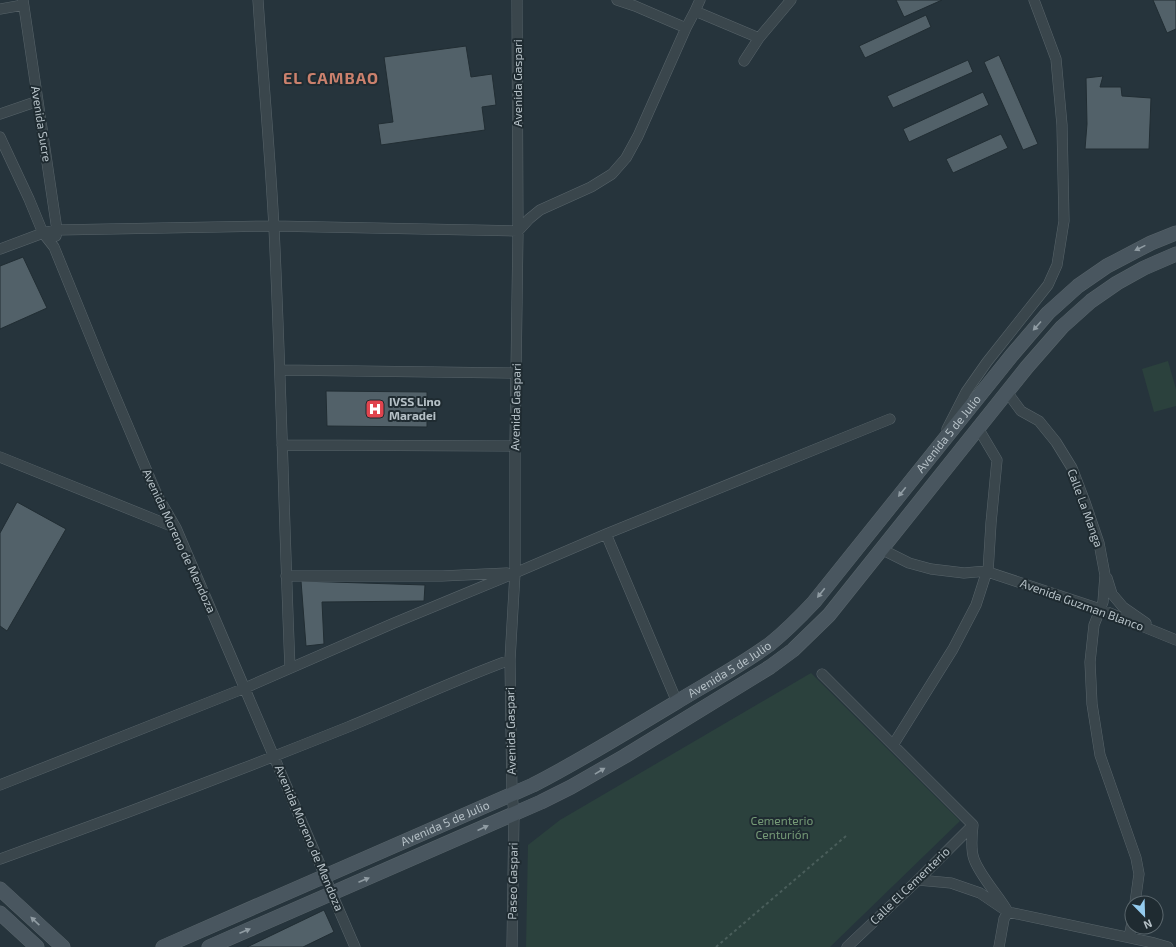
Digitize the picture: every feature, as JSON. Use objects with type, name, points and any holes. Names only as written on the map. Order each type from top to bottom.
[{"type":"street","points":[[258,0],[274,226],[290,668]]},
{"type":"street","name":"Avenida Gaspari","points":[[514,814],[512,794],[510,660],[515,573],[518,231],[518,0]]},
{"type":"street","points":[[617,0],[635,6],[686,28]]},
{"type":"street","points":[[0,249],[43,233],[57,230],[274,226],[518,231],[540,210],[591,188],[612,174],[626,158],[638,136],[700,0]]},
{"type":"street","points":[[744,61],[759,38],[791,0]]},
{"type":"street","points":[[937,448],[966,392],[987,362],[1048,285],[1057,266],[1064,221],[1062,125],[1056,59],[1034,0]]},
{"type":"street","points":[[0,9],[23,2]]},
{"type":"street","name":"Avenida Sucre","points":[[23,2],[57,230],[54,247]]},
{"type":"street","points":[[695,10],[759,38]]},
{"type":"street","points":[[0,114],[38,101]]},
{"type":"street","name":"Avenida Moreno de Mendoza","points":[[0,137],[43,233],[54,247],[157,495],[176,528],[355,947]]},
{"type":"street","name":"Avenida 5 de Julio","points":[[163,947],[544,779],[585,757],[759,651],[794,623],[814,602],[1012,355],[1048,313],[1092,276],[1120,258],[1176,233]]},
{"type":"street","name":"Avenida 5 de Julio","points":[[209,947],[541,802],[595,774],[749,681],[782,659],[829,615],[1007,392],[1058,331],[1091,301],[1108,289],[1130,275],[1176,254]]},
{"type":"street","points":[[280,370],[516,373]]},
{"type":"street","name":"Calle La Manga","points":[[1007,392],[1021,411],[1039,421],[1056,442],[1072,468],[1099,543],[1105,574],[1103,602],[1094,625],[1090,662],[1092,704],[1100,755],[1136,858],[1139,874],[1136,895]]},
{"type":"street","points":[[0,785],[245,688],[394,623],[606,534],[890,419]]},
{"type":"street","points":[[893,745],[973,612],[988,571],[997,460],[978,428]]},
{"type":"street","points":[[282,445],[515,446]]},
{"type":"street","points":[[0,457],[176,528]]},
{"type":"street","points":[[606,534],[677,702]]},
{"type":"street","points":[[881,549],[909,563],[931,569],[964,573],[988,571]]},
{"type":"street","name":"Avenida Guzman Blanco","points":[[988,571],[1100,609],[1176,640]]},
{"type":"street","points":[[286,576],[442,576],[515,573]]},
{"type":"street","points":[[1105,574],[1112,594],[1123,607],[1165,636]]},
{"type":"street","points":[[0,859],[357,724],[510,660]]},
{"type":"street","points":[[822,674],[973,825],[973,858],[1008,912]]},
{"type":"street","name":"Paseo Gaspari","points":[[512,947],[514,814]]},
{"type":"street","name":"Calle El Cementerio","points":[[847,947],[918,880],[973,825]]},
{"type":"street","points":[[918,880],[951,884],[980,893],[1008,912],[1129,937],[1168,947]]},
{"type":"street","points":[[0,889],[63,947]]},
{"type":"street","points":[[999,947],[1004,919],[1008,912]]},
{"type":"street","points":[[0,913],[37,947]]},
{"type":"path","points":[[716,947],[846,836]]},
{"type":"green space","points":[[1168,361],[1176,389],[1176,406],[1154,412],[1142,369]]},
{"type":"green space","name":"Cementerio Centurión","points":[[811,673],[960,821],[830,947],[526,947],[528,845],[560,820]]},
{"type":"building","points":[[896,0],[942,0],[904,17]]},
{"type":"building","points":[[1153,0],[1176,0],[1176,29],[1167,33]]},
{"type":"building","points":[[926,15],[931,27],[865,58],[859,46]]},
{"type":"building","points":[[466,46],[471,77],[492,74],[496,105],[482,107],[485,130],[381,145],[378,124],[393,122],[384,57]]},
{"type":"building","points":[[999,55],[1038,144],[1023,150],[984,62]]},
{"type":"building","points":[[968,60],[973,72],[893,108],[887,96]]},
{"type":"building","points":[[1103,76],[1100,87],[1121,87],[1122,96],[1151,98],[1149,149],[1085,149],[1087,124],[1086,78]]},
{"type":"building","points":[[983,92],[989,105],[909,142],[903,129]]},
{"type":"building","points":[[1001,134],[1008,148],[953,173],[946,159]]},
{"type":"building","points":[[23,257],[47,308],[0,329],[0,266]]},
{"type":"building","points":[[326,391],[427,392],[427,427],[327,426]]},
{"type":"building","points":[[17,502],[66,529],[7,631],[0,626],[0,533]]},
{"type":"building","points":[[301,581],[425,585],[424,601],[322,602],[324,644],[306,646]]},
{"type":"building","points":[[324,910],[334,932],[303,947],[247,947]]},
{"type":"place","name":"IVSS Lino Maradei","points":[[375,409]]},
{"type":"district","name":"EL CAMBAO","points":[[331,78]]}]
